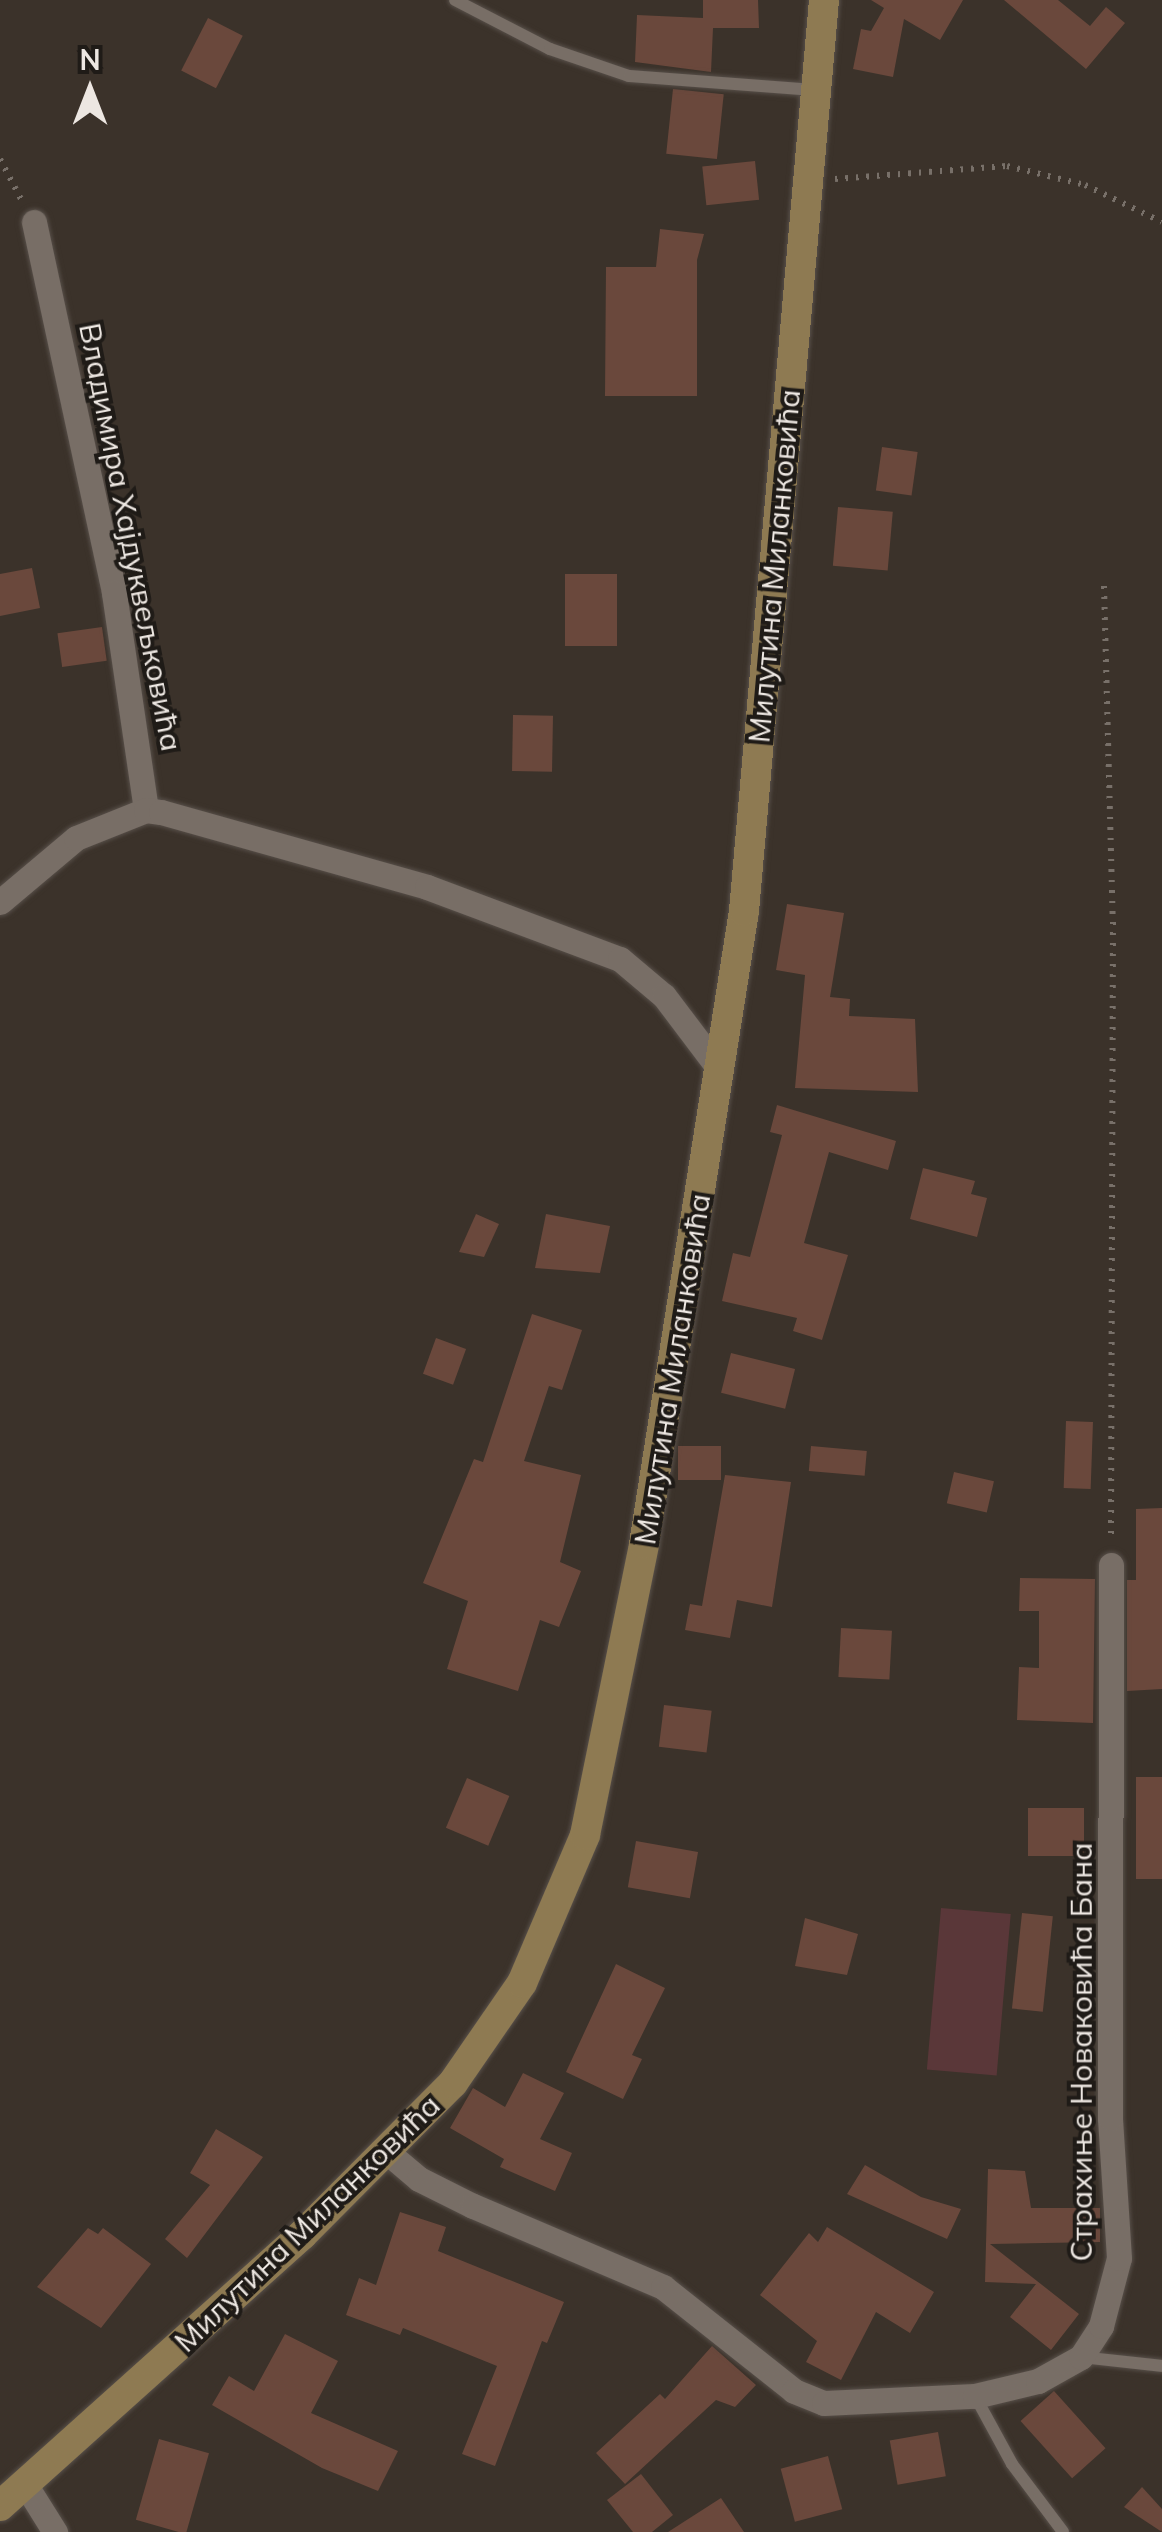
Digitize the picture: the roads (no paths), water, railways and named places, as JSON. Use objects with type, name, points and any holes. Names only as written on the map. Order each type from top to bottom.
[{"type":"main road","name":"Милутина Миланковића","points":[[0,2506],[387,2152],[453,2083],[505,2012],[556,1915],[585,1835],[630,1626],[744,911],[824,0]]},
{"type":"street","name":"Владимира Хајдуквељковића","points":[[34,222],[114,593],[146,810]]},
{"type":"street","points":[[0,902],[52,853],[146,810],[426,887],[620,959],[664,996],[720,1070]]},
{"type":"street","name":"Страхиње Новаковића Бана","points":[[1081,2357],[1100,2326],[1119,2258],[1110,2118],[1111,1566]]},
{"type":"street","points":[[387,2152],[420,2179],[473,2206],[677,2295],[809,2399],[839,2405],[975,2396],[1038,2381],[1081,2357]]},
{"type":"street","points":[[25,2484],[54,2532]]},
{"type":"lane","points":[[454,0],[550,49],[629,76],[816,90]]},
{"type":"lane","points":[[1081,2357],[1162,2366]]},
{"type":"lane","points":[[975,2396],[1012,2464],[1063,2532]]}]
